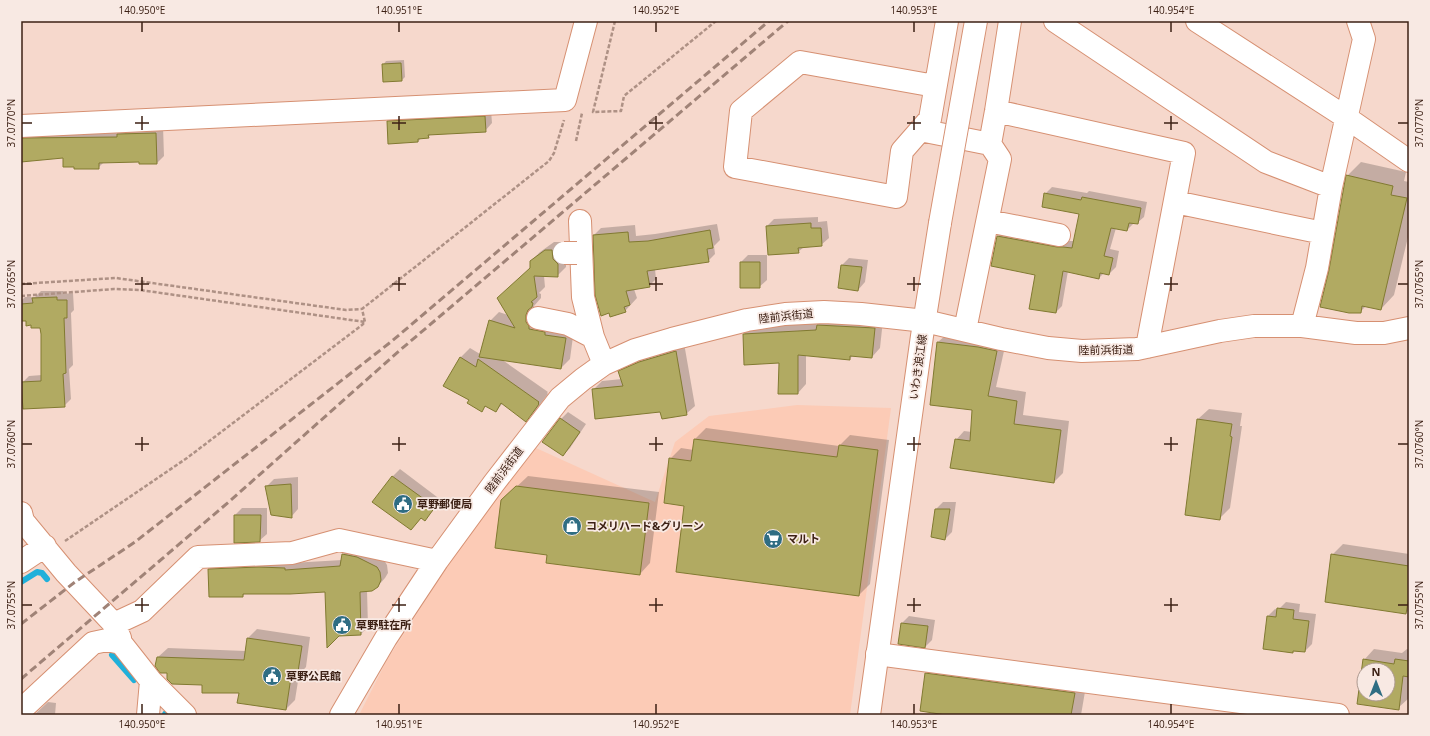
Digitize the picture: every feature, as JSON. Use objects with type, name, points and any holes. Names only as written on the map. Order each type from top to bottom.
[{"type":"street","points":[[21,126],[565,100],[586,21]]},
{"type":"street","points":[[935,86],[800,62],[741,112],[735,167],[896,197],[902,151],[930,119],[947,21]]},
{"type":"street","name":"いわき浪江線","points":[[869,715],[940,222],[976,21]]},
{"type":"street","points":[[965,330],[1000,159],[990,144],[1010,21]]},
{"type":"street","points":[[1056,21],[1266,162],[1331,187]]},
{"type":"street","points":[[1197,21],[1347,118],[1409,161]]},
{"type":"street","points":[[1302,326],[1317,268],[1331,187],[1364,39],[1358,21]]},
{"type":"street","points":[[996,111],[1184,153],[1147,347]]},
{"type":"street","points":[[920,130],[990,144]]},
{"type":"street","points":[[1175,202],[1324,233]]},
{"type":"street","points":[[580,221],[574,253],[593,337],[604,364]]},
{"type":"street","points":[[988,221],[1059,235]]},
{"type":"street","name":"陸前浜街道","points":[[341,715],[382,645],[437,561],[494,483],[560,398],[604,364],[635,350],[747,320],[785,314],[824,312],[861,314],[925,321],[1048,348],[1082,351],[1137,349],[1220,331],[1254,326],[1302,326],[1356,333],[1384,333],[1409,328]]},
{"type":"street","points":[[538,318],[568,324],[593,337]]},
{"type":"street","points":[[21,513],[23,521],[118,634],[151,681],[185,715]]},
{"type":"street","points":[[21,710],[93,643],[107,640],[118,634],[198,557],[292,553],[339,540],[437,561]]},
{"type":"street","points":[[21,562],[45,546]]},
{"type":"street","points":[[877,654],[1338,715]]},
{"type":"street","points":[[148,715],[151,681]]},
{"type":"path","points":[[615,21],[594,112],[621,111],[624,96],[716,21]]},
{"type":"path","points":[[21,284],[116,278],[346,310],[362,309],[549,161],[554,153],[565,118],[565,100]]},
{"type":"path","points":[[21,296],[114,289],[140,290],[365,322]]},
{"type":"path","points":[[362,309],[365,322]]},
{"type":"path","points":[[45,546],[61,543],[187,458],[365,322]]},
{"type":"shaded area","points":[[797,405],[891,408],[850,715],[359,715],[387,660],[473,527],[536,448],[655,502],[675,442],[709,416]]},
{"type":"building","points":[[401,63],[402,81],[383,82],[382,64]]},
{"type":"building","points":[[485,116],[486,132],[428,135],[429,138],[418,139],[418,142],[388,144],[387,121]]},
{"type":"building","points":[[156,133],[157,164],[139,164],[139,162],[99,163],[99,169],[74,169],[74,167],[63,167],[63,158],[21,162],[21,138],[117,137],[117,134]]},
{"type":"building","points":[[1346,175],[1393,186],[1391,195],[1407,198],[1381,310],[1362,306],[1361,313],[1349,313],[1320,307],[1329,270]]},
{"type":"building","points":[[1044,193],[1081,200],[1082,197],[1141,208],[1138,224],[1129,223],[1127,231],[1111,228],[1104,256],[1113,258],[1109,275],[1100,273],[1099,279],[1063,271],[1056,313],[1029,309],[1035,275],[991,266],[997,236],[1057,247],[1072,248],[1079,214],[1042,207]]},
{"type":"building","points":[[811,223],[811,228],[821,228],[822,246],[798,248],[799,253],[768,255],[766,226]]},
{"type":"building","points":[[710,230],[713,248],[707,249],[709,262],[647,271],[650,287],[626,291],[630,305],[624,307],[626,312],[610,317],[609,313],[601,316],[595,295],[593,235],[628,232],[629,242],[648,241]]},
{"type":"building","points":[[545,250],[552,250],[553,259],[558,264],[558,277],[534,276],[537,297],[531,302],[533,303],[532,307],[528,310],[526,315],[526,322],[529,329],[545,332],[545,335],[566,338],[561,369],[479,357],[489,320],[515,328],[497,298],[530,268],[530,261]]},
{"type":"building","points":[[740,262],[760,262],[760,288],[740,288]]},
{"type":"building","points":[[841,265],[862,267],[858,291],[838,288]]},
{"type":"building","points":[[57,297],[57,300],[67,300],[67,318],[64,318],[66,373],[63,374],[65,407],[23,409],[21,382],[41,381],[41,334],[40,328],[31,328],[31,325],[26,326],[26,321],[21,321],[21,304],[33,303],[32,298]]},
{"type":"building","points":[[817,325],[875,328],[872,358],[850,356],[850,360],[798,355],[798,394],[778,394],[779,363],[744,365],[743,334],[816,330]]},
{"type":"building","points":[[937,342],[997,351],[988,396],[1017,401],[1014,424],[1061,430],[1054,483],[950,468],[955,439],[970,441],[972,410],[930,405]]},
{"type":"building","points":[[676,351],[687,415],[662,419],[660,412],[595,419],[592,389],[623,386],[618,371],[639,362]]},
{"type":"building","points":[[460,357],[476,367],[478,359],[539,402],[526,422],[501,403],[496,412],[485,406],[482,412],[467,403],[469,400],[443,386]]},
{"type":"building","points":[[560,418],[580,432],[563,456],[542,442]]},
{"type":"building","points":[[1197,419],[1232,424],[1230,436],[1232,437],[1220,520],[1185,515]]},
{"type":"building","name":"マルト","points":[[694,439],[837,457],[839,445],[878,450],[859,596],[676,572],[684,506],[664,503],[669,458],[691,461]]},
{"type":"building","points":[[392,476],[435,507],[425,521],[421,518],[411,530],[372,502]]},
{"type":"building","points":[[291,484],[292,518],[271,515],[265,486]]},
{"type":"building","name":"コメリハード&グリーン","points":[[516,486],[649,503],[640,575],[546,563],[547,555],[495,548],[501,500]]},
{"type":"building","points":[[935,509],[950,509],[945,540],[931,537]]},
{"type":"building","points":[[234,515],[261,515],[260,542],[234,543]]},
{"type":"building","points":[[342,554],[357,557],[377,567],[380,572],[381,580],[378,587],[372,591],[360,592],[361,635],[339,636],[327,648],[325,592],[243,594],[243,597],[209,597],[208,569],[259,567],[285,568],[285,570],[340,566]]},
{"type":"building","points":[[1331,554],[1409,566],[1409,596],[1406,614],[1325,602]]},
{"type":"building","points":[[1277,608],[1294,610],[1293,619],[1309,621],[1305,652],[1293,651],[1293,653],[1263,649],[1267,616],[1276,617]]},
{"type":"building","points":[[901,623],[928,626],[925,648],[898,644]]},
{"type":"building","points":[[247,638],[302,646],[297,678],[291,677],[286,710],[237,703],[239,693],[202,693],[202,685],[172,684],[167,679],[167,673],[160,673],[155,666],[157,657],[244,660]]},
{"type":"building","points":[[1363,659],[1382,662],[1363,662]]},
{"type":"building","points":[[1395,659],[1409,661],[1409,677],[1403,676],[1399,710],[1357,704],[1357,702],[1396,702]]},
{"type":"building","points":[[925,673],[1075,693],[1071,715],[946,715],[920,711]]},
{"type":"waterway","points":[[21,582],[37,572],[42,573],[47,579]]},
{"type":"waterway","points":[[112,655],[134,680]]},
{"type":"railway","points":[[21,624],[75,582],[135,542],[392,341],[769,21]]},
{"type":"railway","points":[[21,679],[231,500],[399,351],[788,21]]},
{"type":"place","name":"草野郵便局","points":[[403,504]]},
{"type":"place","name":"コメリハード&グリーン","points":[[572,526]]},
{"type":"place","name":"マルト","points":[[773,539]]},
{"type":"place","name":"草野駐在所","points":[[342,625]]},
{"type":"place","name":"草野公民館","points":[[272,676]]}]
